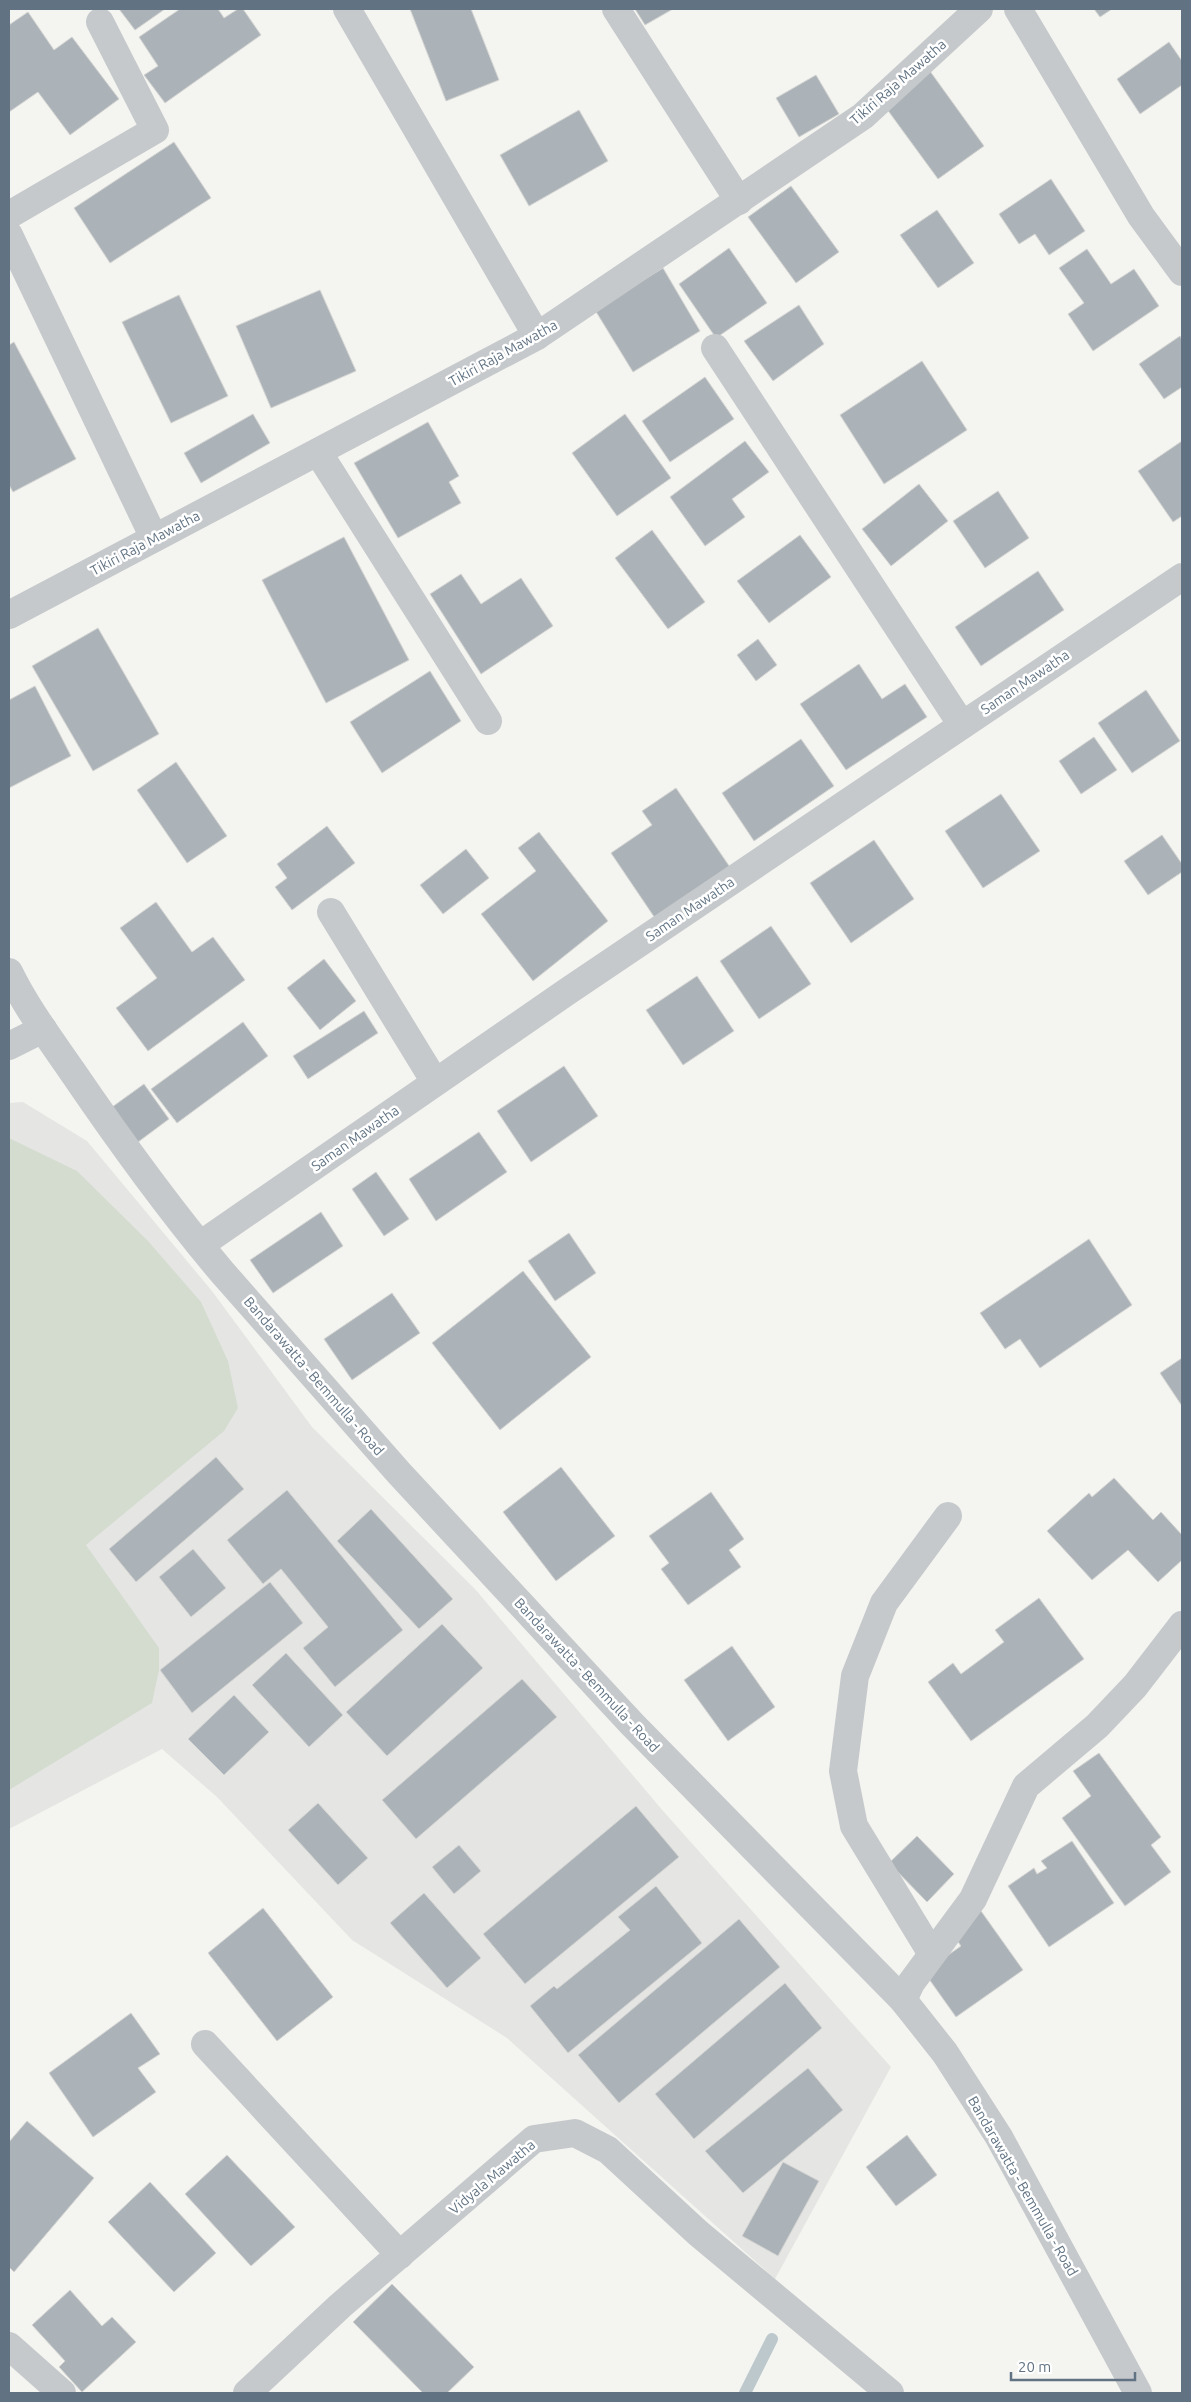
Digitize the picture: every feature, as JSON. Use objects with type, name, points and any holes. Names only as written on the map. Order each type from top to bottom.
[{"type":"street","points":[[346,9],[538,336]]},
{"type":"street","points":[[616,9],[739,201]]},
{"type":"street","name":"Tikiri Raja Mawatha","points":[[9,615],[538,336],[863,116],[979,9]]},
{"type":"street","points":[[1018,9],[1141,216],[1182,272]]},
{"type":"street","points":[[9,215],[155,130],[100,22]]},
{"type":"street","points":[[9,235],[154,538]]},
{"type":"street","points":[[715,348],[962,725]]},
{"type":"street","points":[[318,452],[488,721]]},
{"type":"street","name":"Saman Mawatha","points":[[200,1245],[435,1082],[1182,576]]},
{"type":"street","points":[[331,912],[435,1082]]},
{"type":"street","name":"Bandarawatta - Bemmulla - Road","points":[[9,972],[43,1028],[101,1114],[200,1245],[399,1473],[632,1724],[903,2000],[945,2053],[999,2137],[1138,2393]]},
{"type":"street","points":[[9,1046],[43,1028]]},
{"type":"street","points":[[932,1954],[854,1826],[843,1771],[855,1676],[884,1603],[948,1516]]},
{"type":"street","points":[[903,2000],[911,1983],[972,1899],[1026,1786],[1097,1726],[1135,1686],[1182,1625]]},
{"type":"street","points":[[204,2044],[400,2255]]},
{"type":"street","name":"Vidyala Mawatha","points":[[246,2393],[400,2255],[534,2140],[575,2133],[608,2150],[698,2233],[890,2393]]},
{"type":"street","points":[[9,2346],[62,2393]]},
{"type":"shaded area","points":[[23,1102],[87,1141],[212,1291],[312,1427],[475,1589],[664,1812],[891,2067],[775,2279],[507,2038],[352,1940],[217,1797],[162,1749],[9,1829],[9,1103]]},
{"type":"shaded area","points":[[9,1138],[77,1171],[148,1241],[201,1302],[228,1361],[238,1408],[224,1431],[86,1545],[159,1648],[159,1670],[152,1703],[9,1790]]},
{"type":"building","points":[[119,9],[165,9],[135,30]]},
{"type":"building","points":[[180,9],[218,9],[224,18],[238,9],[243,9],[261,35],[165,103],[144,75],[158,66],[139,37]]},
{"type":"building","points":[[410,9],[471,9],[499,80],[446,101]]},
{"type":"building","points":[[635,9],[673,9],[645,25]]},
{"type":"building","points":[[1094,9],[1112,9],[1100,17]]},
{"type":"building","points":[[28,12],[54,50],[72,37],[119,99],[70,135],[38,92],[9,112],[9,25]]},
{"type":"building","points":[[1169,42],[1182,61],[1182,85],[1140,114],[1117,79]]},
{"type":"building","points":[[927,67],[984,146],[938,179],[881,101]]},
{"type":"building","points":[[816,75],[839,114],[799,137],[776,98]]},
{"type":"building","points":[[579,110],[608,161],[529,206],[500,155]]},
{"type":"building","points":[[174,142],[211,198],[110,263],[74,208]]},
{"type":"building","points":[[1051,179],[1085,231],[1049,255],[1035,234],[1019,244],[999,214]]},
{"type":"building","points":[[791,186],[839,252],[796,283],[748,217]]},
{"type":"building","points":[[937,210],[974,263],[938,288],[900,235]]},
{"type":"building","points":[[729,248],[767,303],[716,338],[679,284]]},
{"type":"building","points":[[1087,249],[1111,284],[1134,269],[1159,306],[1093,351],[1068,314],[1084,303],[1059,268]]},
{"type":"building","points":[[663,268],[700,331],[633,372],[595,310]]},
{"type":"building","points":[[320,290],[356,371],[271,408],[236,326]]},
{"type":"building","points":[[179,295],[228,396],[171,423],[122,322]]},
{"type":"building","points":[[799,305],[824,344],[773,381],[744,341]]},
{"type":"building","points":[[1180,336],[1182,340],[1182,387],[1164,399],[1139,364]]},
{"type":"building","points":[[14,342],[76,459],[13,492],[9,485],[9,345]]},
{"type":"building","points":[[922,361],[967,430],[884,484],[840,415]]},
{"type":"building","points":[[705,377],[734,419],[670,462],[642,421]]},
{"type":"building","points":[[253,414],[270,443],[201,483],[184,453]]},
{"type":"building","points":[[625,414],[671,478],[617,516],[572,453]]},
{"type":"building","points":[[428,422],[459,476],[449,482],[461,503],[398,538],[354,463]]},
{"type":"building","points":[[745,441],[769,472],[732,499],[745,517],[705,546],[670,497]]},
{"type":"building","points":[[1182,441],[1182,516],[1173,522],[1138,471]]},
{"type":"building","points":[[919,484],[948,521],[891,566],[862,529]]},
{"type":"building","points":[[998,491],[1029,538],[985,568],[953,521]]},
{"type":"building","points":[[652,530],[705,602],[668,629],[615,558]]},
{"type":"building","points":[[800,535],[831,577],[769,623],[737,581]]},
{"type":"building","points":[[344,537],[409,660],[326,703],[262,580]]},
{"type":"building","points":[[1038,571],[1064,610],[981,666],[955,627]]},
{"type":"building","points":[[461,574],[481,604],[521,578],[553,626],[481,674],[430,594]]},
{"type":"building","points":[[98,628],[159,734],[93,771],[32,666]]},
{"type":"building","points":[[758,639],[777,665],[756,681],[737,655]]},
{"type":"building","points":[[859,664],[882,699],[905,684],[927,717],[846,770],[800,704]]},
{"type":"building","points":[[430,671],[461,721],[382,773],[350,722]]},
{"type":"building","points":[[35,686],[71,756],[9,788],[9,700]]},
{"type":"building","points":[[1146,690],[1180,741],[1132,773],[1098,723]]},
{"type":"building","points":[[1094,737],[1117,770],[1081,794],[1059,761]]},
{"type":"building","points":[[801,739],[834,786],[754,841],[722,793]]},
{"type":"building","points":[[176,762],[227,836],[187,863],[137,790]]},
{"type":"building","points":[[676,788],[736,876],[661,927],[611,853],[652,825],[642,811]]},
{"type":"building","points":[[1001,794],[1040,851],[983,888],[945,831]]},
{"type":"building","points":[[327,826],[355,863],[292,910],[275,887],[287,878],[277,864]]},
{"type":"building","points":[[539,832],[608,921],[533,981],[481,914],[536,871],[518,848]]},
{"type":"building","points":[[1162,835],[1182,864],[1182,872],[1148,895],[1124,861]]},
{"type":"building","points":[[874,840],[914,899],[851,943],[810,883]]},
{"type":"building","points":[[466,849],[489,878],[443,914],[420,885]]},
{"type":"building","points":[[156,902],[192,952],[213,937],[245,980],[148,1051],[116,1008],[157,978],[120,928]]},
{"type":"building","points":[[771,926],[811,984],[759,1019],[720,961]]},
{"type":"building","points":[[324,959],[356,1001],[320,1030],[287,988]]},
{"type":"building","points":[[697,976],[734,1031],[683,1065],[646,1010]]},
{"type":"building","points":[[364,1011],[378,1033],[308,1079],[293,1056]]},
{"type":"building","points":[[243,1022],[268,1056],[177,1123],[151,1089]]},
{"type":"building","points":[[564,1066],[598,1116],[531,1162],[497,1111]]},
{"type":"building","points":[[144,1084],[169,1119],[134,1145],[108,1110]]},
{"type":"building","points":[[479,1132],[507,1172],[436,1221],[409,1179]]},
{"type":"building","points":[[376,1172],[409,1219],[384,1236],[352,1189]]},
{"type":"building","points":[[321,1212],[343,1246],[273,1293],[250,1260]]},
{"type":"building","points":[[569,1233],[596,1273],[555,1301],[528,1261]]},
{"type":"building","points":[[1089,1239],[1132,1305],[1040,1368],[1020,1339],[1005,1349],[980,1313]]},
{"type":"building","points":[[523,1271],[591,1357],[500,1430],[432,1343]]},
{"type":"building","points":[[392,1293],[420,1333],[352,1380],[324,1339]]},
{"type":"building","points":[[1182,1358],[1182,1406],[1160,1373]]},
{"type":"building","points":[[216,1457],[244,1489],[136,1582],[109,1549]]},
{"type":"building","points":[[561,1467],[615,1536],[556,1581],[503,1512]]},
{"type":"building","points":[[1114,1478],[1153,1520],[1161,1512],[1182,1535],[1182,1560],[1158,1582],[1128,1550],[1092,1580],[1047,1531],[1089,1493],[1092,1497]]},
{"type":"building","points":[[287,1490],[403,1630],[335,1687],[303,1648],[328,1627],[281,1569],[263,1584],[227,1540]]},
{"type":"building","points":[[711,1492],[744,1539],[729,1550],[741,1567],[688,1605],[661,1569],[669,1563],[649,1536]]},
{"type":"building","points":[[371,1509],[453,1599],[419,1629],[337,1541]]},
{"type":"building","points":[[193,1549],[226,1588],[191,1617],[159,1577]]},
{"type":"building","points":[[270,1582],[303,1623],[192,1713],[160,1670]]},
{"type":"building","points":[[1039,1598],[1084,1659],[971,1741],[928,1682],[953,1663],[961,1674],[1004,1642],[995,1630]]},
{"type":"building","points":[[442,1624],[483,1668],[387,1756],[346,1712]]},
{"type":"building","points":[[732,1646],[775,1707],[728,1741],[684,1680]]},
{"type":"building","points":[[286,1653],[343,1715],[309,1747],[252,1685]]},
{"type":"building","points":[[522,1679],[557,1717],[416,1839],[382,1800]]},
{"type":"building","points":[[234,1695],[269,1732],[224,1775],[188,1739]]},
{"type":"building","points":[[1099,1753],[1161,1837],[1151,1845],[1171,1872],[1125,1906],[1062,1818],[1091,1796],[1073,1771]]},
{"type":"building","points":[[318,1803],[368,1858],[338,1885],[288,1830]]},
{"type":"building","points":[[636,1806],[679,1857],[525,1984],[483,1934]]},
{"type":"building","points":[[917,1836],[954,1874],[927,1902],[889,1863]]},
{"type":"building","points":[[1072,1841],[1114,1903],[1049,1947],[1008,1886],[1034,1868],[1037,1874],[1047,1868],[1041,1861]]},
{"type":"building","points":[[459,1845],[481,1871],[454,1894],[432,1867]]},
{"type":"building","points":[[656,1886],[702,1943],[568,2053],[530,2006],[554,1986],[557,1989],[630,1930],[618,1917]]},
{"type":"building","points":[[424,1893],[481,1958],[447,1988],[390,1923]]},
{"type":"building","points":[[263,1908],[333,1997],[277,2041],[208,1953]]},
{"type":"building","points":[[981,1911],[1023,1970],[956,2017],[924,1972],[961,1946],[951,1932]]},
{"type":"building","points":[[739,1919],[780,1967],[619,2103],[578,2055]]},
{"type":"building","points":[[785,1983],[822,2028],[694,2139],[655,2094]]},
{"type":"building","points":[[131,2013],[160,2054],[138,2068],[156,2092],[93,2137],[49,2073]]},
{"type":"building","points":[[808,2068],[843,2110],[743,2193],[705,2151]]},
{"type":"building","points":[[27,2121],[94,2178],[14,2272],[9,2267],[9,2142]]},
{"type":"building","points":[[907,2135],[937,2175],[896,2206],[866,2167]]},
{"type":"building","points":[[227,2155],[295,2227],[251,2266],[185,2194]]},
{"type":"building","points":[[783,2162],[819,2181],[778,2256],[742,2236]]},
{"type":"building","points":[[150,2182],[216,2253],[174,2292],[108,2222]]},
{"type":"building","points":[[392,2284],[474,2367],[447,2393],[423,2393],[353,2322]]},
{"type":"building","points":[[70,2290],[102,2326],[112,2317],[136,2342],[82,2392],[59,2367],[65,2361],[32,2325]]},
{"type":"waterway","points":[[745,2393],[772,2339]]}]
